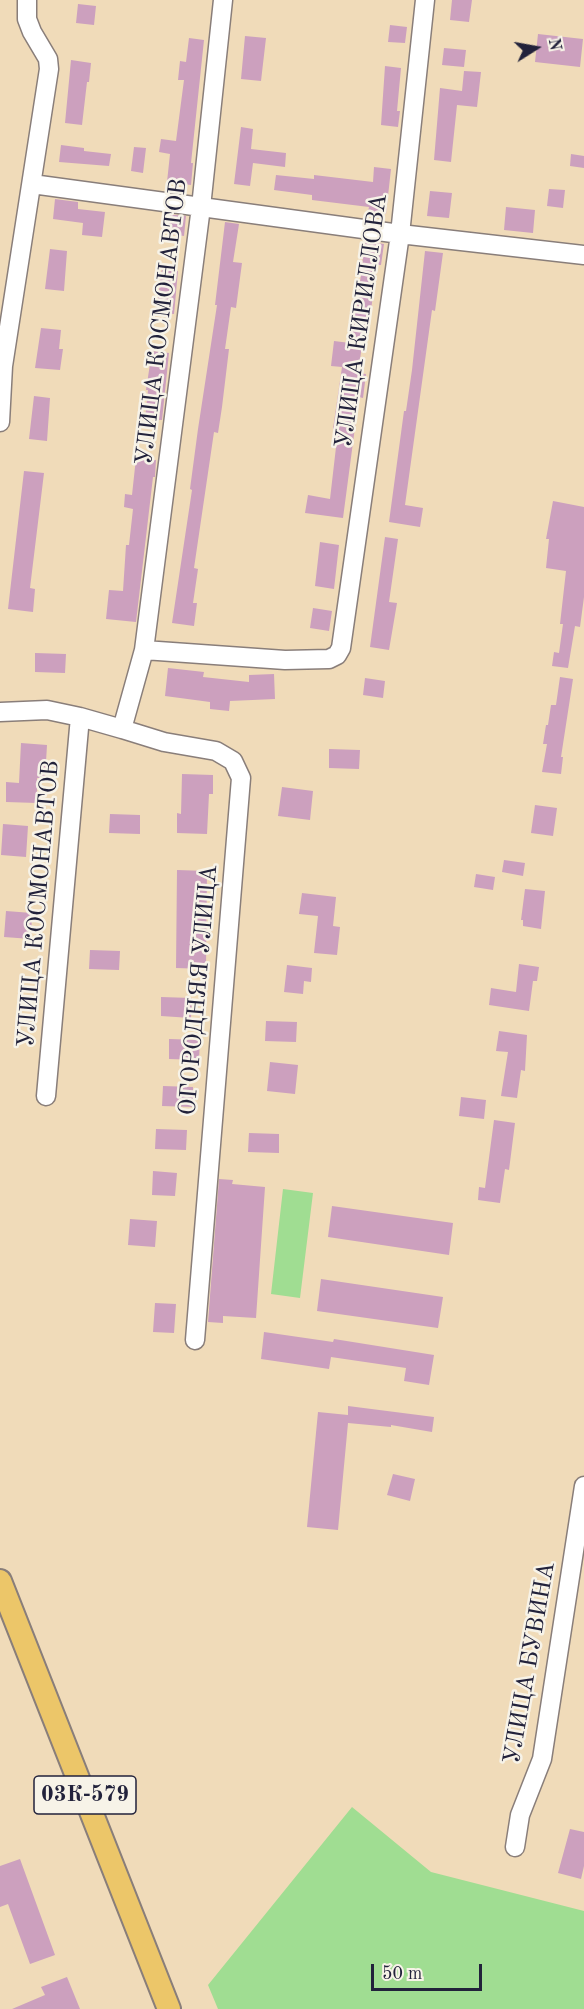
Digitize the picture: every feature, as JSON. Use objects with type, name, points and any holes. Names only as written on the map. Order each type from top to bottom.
[{"type":"main road","name":"03К-579","points":[[0,1581],[169,2009]]},
{"type":"street","points":[[0,422],[3,366],[49,69],[48,59],[27,19],[27,0]]},
{"type":"street","name":"УЛИЦА КОСМОНАВТОВ","points":[[122,729],[144,650],[201,207],[224,0]]},
{"type":"street","name":"УЛИЦА КИРИЛЛОВА","points":[[144,650],[285,660],[329,659],[341,648],[400,234],[425,0]]},
{"type":"street","points":[[32,184],[400,234],[584,255]]},
{"type":"street","name":"ОГОРОДНЯЯ УЛИЦА","points":[[0,712],[47,710],[80,717],[164,742],[216,751],[232,761],[241,778],[195,1340]]},
{"type":"street","name":"УЛИЦА КОСМОНАВТОВ","points":[[46,1096],[80,717]]},
{"type":"street","name":"УЛИЦА БУВИНА","points":[[515,1847],[520,1815],[542,1759],[584,1486]]},
{"type":"green space","points":[[283,1189],[313,1193],[300,1298],[271,1294]]},
{"type":"green space","points":[[352,1807],[431,1872],[584,1911],[584,2009],[218,2009],[208,1985]]},
{"type":"building","points":[[452,0],[472,0],[469,22],[450,20]]},
{"type":"building","points":[[78,4],[96,6],[94,25],[76,23]]},
{"type":"building","points":[[390,25],[407,27],[405,43],[388,42]]},
{"type":"building","points":[[538,34],[583,39],[580,67],[535,62]]},
{"type":"building","points":[[245,36],[266,38],[261,81],[241,79]]},
{"type":"building","points":[[189,38],[204,40],[191,163],[193,163],[191,185],[167,182],[170,154],[159,152],[161,139],[176,141],[184,80],[178,80],[180,61],[186,62]]},
{"type":"building","points":[[444,48],[466,50],[464,67],[442,65]]},
{"type":"building","points":[[71,60],[91,63],[82,125],[65,123]]},
{"type":"building","points":[[385,66],[401,68],[397,111],[400,111],[398,127],[381,125]]},
{"type":"building","points":[[464,71],[481,72],[477,107],[457,105],[451,162],[434,160],[440,88],[462,91]]},
{"type":"building","points":[[241,127],[253,129],[251,149],[286,153],[285,167],[253,163],[250,186],[234,184]]},
{"type":"building","points":[[61,145],[84,148],[84,151],[111,154],[109,166],[59,162]]},
{"type":"building","points":[[134,147],[146,148],[143,173],[131,171]]},
{"type":"building","points":[[571,154],[584,156],[584,168],[570,166]]},
{"type":"building","points":[[374,167],[391,169],[386,214],[368,212],[369,207],[312,200],[312,195],[274,190],[276,175],[314,179],[314,175],[373,182]]},
{"type":"building","points":[[549,189],[565,190],[563,208],[547,206]]},
{"type":"building","points":[[430,191],[452,193],[449,218],[427,216]]},
{"type":"building","points":[[55,199],[78,202],[78,209],[105,212],[102,237],[82,235],[83,223],[53,219]]},
{"type":"building","points":[[506,207],[535,210],[533,233],[504,230]]},
{"type":"building","points":[[166,214],[186,216],[184,236],[164,233]]},
{"type":"building","points":[[225,222],[239,224],[233,262],[242,263],[236,308],[231,307],[225,349],[229,349],[222,407],[218,433],[214,432],[194,568],[198,569],[193,603],[197,603],[194,626],[172,623],[217,305],[215,305]]},
{"type":"building","points":[[365,241],[384,244],[381,265],[377,265],[368,333],[364,332],[358,373],[366,374],[363,398],[359,397],[343,518],[305,513],[308,495],[330,499],[338,430],[333,429],[342,367],[331,366],[334,341],[350,343]]},
{"type":"building","points":[[50,249],[67,251],[64,291],[45,289]]},
{"type":"building","points":[[425,251],[443,253],[435,311],[432,310],[405,505],[423,508],[420,527],[389,522],[412,370]]},
{"type":"building","points":[[162,269],[178,271],[174,314],[156,312]]},
{"type":"building","points":[[41,328],[61,330],[59,349],[63,349],[60,370],[35,368]]},
{"type":"building","points":[[152,351],[169,353],[162,420],[145,419],[148,390],[146,390]]},
{"type":"building","points":[[34,396],[50,398],[47,441],[29,439]]},
{"type":"building","points":[[136,458],[156,460],[136,622],[106,619],[109,590],[123,591],[126,545],[129,545],[133,509],[124,507],[125,494],[132,495]]},
{"type":"building","points":[[24,471],[44,473],[30,588],[35,589],[33,612],[8,609]]},
{"type":"building","points":[[553,501],[584,507],[584,597],[580,627],[575,626],[568,668],[552,666],[554,652],[559,653],[566,571],[546,568],[549,539],[546,539]]},
{"type":"building","points":[[385,537],[398,539],[389,602],[397,603],[389,650],[370,647]]},
{"type":"building","points":[[320,542],[339,545],[334,589],[315,586]]},
{"type":"building","points":[[313,608],[332,611],[329,631],[310,628]]},
{"type":"building","points":[[35,653],[66,654],[65,673],[35,672]]},
{"type":"building","points":[[168,668],[204,672],[203,677],[249,682],[249,675],[274,674],[275,699],[230,701],[229,711],[210,709],[210,702],[165,696]]},
{"type":"building","points":[[560,677],[573,679],[561,757],[563,757],[561,774],[542,772],[547,744],[543,744],[546,725],[548,725],[551,705],[556,705]]},
{"type":"building","points":[[365,678],[385,681],[383,698],[363,695]]},
{"type":"building","points":[[21,743],[47,745],[45,779],[37,778],[37,803],[6,802],[6,782],[19,783]]},
{"type":"building","points":[[329,749],[360,750],[359,769],[329,768]]},
{"type":"building","points":[[182,774],[213,775],[213,794],[209,794],[207,834],[177,833],[177,813],[181,814]]},
{"type":"building","points":[[282,787],[313,791],[310,820],[278,816]]},
{"type":"building","points":[[535,805],[557,808],[553,836],[531,833]]},
{"type":"building","points":[[110,814],[140,815],[140,834],[109,833]]},
{"type":"building","points":[[3,824],[28,826],[26,857],[1,855]]},
{"type":"building","points":[[504,860],[525,863],[523,876],[502,872]]},
{"type":"building","points":[[177,870],[207,871],[206,969],[176,968]]},
{"type":"building","points":[[476,874],[495,877],[493,890],[474,887]]},
{"type":"building","points":[[525,889],[545,891],[541,929],[523,926],[523,920],[521,920]]},
{"type":"building","points":[[302,893],[336,897],[333,926],[340,927],[337,955],[314,953],[318,916],[299,914]]},
{"type":"building","points":[[6,911],[32,913],[31,939],[4,937]]},
{"type":"building","points":[[90,950],[120,951],[119,970],[89,969]]},
{"type":"building","points":[[519,964],[539,967],[537,981],[533,981],[529,1011],[489,1005],[491,988],[516,992]]},
{"type":"building","points":[[287,965],[312,968],[311,982],[304,981],[303,994],[284,992]]},
{"type":"building","points":[[161,997],[192,998],[191,1018],[161,1016]]},
{"type":"building","points":[[266,1021],[297,1022],[296,1042],[265,1041]]},
{"type":"building","points":[[499,1031],[527,1035],[525,1071],[521,1070],[517,1098],[501,1096],[508,1052],[496,1051]]},
{"type":"building","points":[[169,1039],[200,1040],[199,1060],[169,1059]]},
{"type":"building","points":[[270,1062],[298,1065],[295,1094],[267,1091]]},
{"type":"building","points":[[163,1086],[193,1087],[193,1107],[162,1106]]},
{"type":"building","points":[[461,1097],[486,1100],[484,1119],[459,1116]]},
{"type":"building","points":[[494,1120],[515,1123],[509,1170],[505,1169],[500,1203],[478,1200],[479,1187],[485,1188]]},
{"type":"building","points":[[156,1129],[187,1130],[186,1150],[155,1149]]},
{"type":"building","points":[[249,1133],[279,1134],[279,1153],[248,1152]]},
{"type":"building","points":[[153,1171],[177,1173],[175,1196],[152,1195]]},
{"type":"building","points":[[219,1179],[233,1180],[232,1184],[265,1187],[256,1318],[223,1316],[223,1323],[208,1322]]},
{"type":"building","points":[[332,1206],[453,1223],[449,1255],[328,1237]]},
{"type":"building","points":[[130,1219],[157,1221],[155,1247],[128,1245]]},
{"type":"building","points":[[321,1279],[443,1297],[438,1328],[317,1311]]},
{"type":"building","points":[[155,1303],[176,1304],[174,1333],[153,1332]]},
{"type":"building","points":[[264,1332],[333,1342],[334,1339],[434,1355],[429,1385],[404,1381],[406,1368],[331,1357],[329,1369],[261,1359]]},
{"type":"building","points":[[348,1406],[434,1417],[432,1432],[391,1425],[391,1427],[348,1423],[338,1530],[307,1527],[318,1412],[348,1415]]},
{"type":"building","points":[[393,1474],[415,1479],[410,1501],[387,1495]]},
{"type":"building","points":[[570,1829],[584,1832],[584,1866],[581,1879],[558,1873]]},
{"type":"building","points":[[20,1859],[55,1955],[30,1964],[8,1904],[0,1907],[0,1866]]},
{"type":"building","points":[[67,1977],[80,2009],[12,2009],[45,1995],[41,1987]]}]
